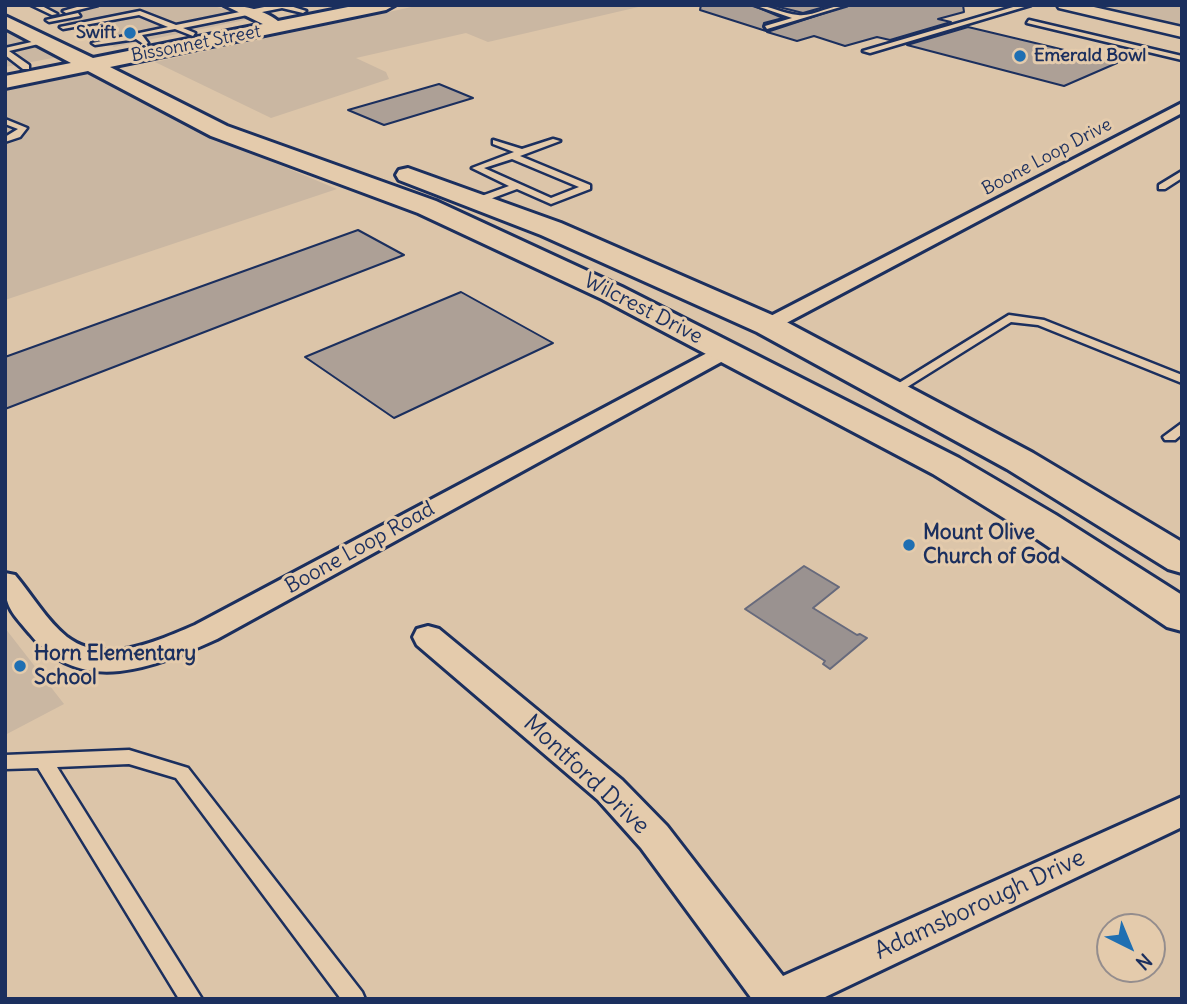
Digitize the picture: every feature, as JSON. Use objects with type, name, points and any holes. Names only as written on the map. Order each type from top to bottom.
[{"type":"main road","name":"Bissonnet Street","points":[[5,82],[100,55],[261,17],[290,7],[332,5]]},
{"type":"main road","name":"Bissonnet Street","points":[[5,71],[100,55],[141,40],[185,30],[261,17],[386,5]]},
{"type":"main road","points":[[43,13],[100,55]]},
{"type":"main road","points":[[5,21],[45,41],[148,70]]},
{"type":"main road","name":"Wilcrest Drive","points":[[100,55],[143,94],[219,131],[388,168],[479,200],[551,229],[768,326],[1020,461],[1181,559]]},
{"type":"main road","name":"Wilcrest Drive","points":[[219,131],[250,120],[347,159],[426,207],[509,243],[612,293],[946,466],[1042,524],[1182,616]]},
{"type":"main road","points":[[509,243],[551,229]]},
{"type":"main road","points":[[612,293],[636,299],[712,334],[742,336],[768,326]]},
{"type":"street","points":[[230,5],[261,17]]},
{"type":"street","points":[[1064,5],[1182,32]]},
{"type":"street","name":"Boone Loop Drive","points":[[768,326],[1182,107]]},
{"type":"street","name":"Boone Loop Road","points":[[5,582],[56,644],[72,654],[92,660],[112,661],[156,652],[206,632],[724,351]]},
{"type":"street","name":"Montford Drive","points":[[428,637],[610,790],[654,837],[777,999]]},
{"type":"street","name":"Adamsborough Drive","points":[[777,999],[1182,811]]},
{"type":"lane","points":[[43,13],[96,5]]},
{"type":"lane","points":[[43,13],[143,5]]},
{"type":"lane","points":[[178,5],[188,5]]},
{"type":"lane","points":[[757,5],[799,18]]},
{"type":"lane","points":[[766,27],[844,5]]},
{"type":"lane","points":[[867,51],[1028,5]]},
{"type":"lane","points":[[43,13],[140,13],[185,30]]},
{"type":"lane","points":[[1029,22],[1182,58]]},
{"type":"lane","points":[[5,51],[45,41]]},
{"type":"lane","points":[[5,51],[26,67]]},
{"type":"lane","points":[[5,121],[20,124],[23,128],[17,135],[5,140]]},
{"type":"lane","points":[[491,171],[518,161],[556,141]]},
{"type":"lane","points":[[496,142],[518,161],[587,187],[551,201],[537,190]]},
{"type":"lane","points":[[518,161],[476,168],[491,171],[537,190],[550,190]]},
{"type":"lane","points":[[1162,187],[1182,174]]},
{"type":"lane","points":[[479,200],[518,184]]},
{"type":"lane","points":[[892,391],[1009,318],[1040,323],[1182,379]]},
{"type":"lane","points":[[1170,437],[1182,427]]},
{"type":"lane","points":[[5,762],[129,757],[182,773],[354,999]]},
{"type":"lane","points":[[44,762],[191,999]]},
{"type":"shaded area","points":[[33,5],[210,5],[255,18],[114,47]]},
{"type":"shaded area","points":[[421,5],[647,5],[488,42],[466,33],[356,58],[386,72],[389,79],[271,118],[155,62]]},
{"type":"shaded area","points":[[1090,5],[1182,5],[1182,25]]},
{"type":"shaded area","points":[[5,30],[58,57],[5,67]]},
{"type":"shaded area","points":[[85,71],[186,126],[337,189],[5,300],[5,88]]},
{"type":"shaded area","points":[[804,566],[839,587],[813,608],[857,635],[867,638],[830,669],[823,664],[825,661],[745,609]]},
{"type":"shaded area","name":"Horn Elementary School","points":[[5,628],[64,704],[5,735]]},
{"type":"building","points":[[701,5],[752,5],[783,18],[764,23],[766,31],[700,10]]},
{"type":"building","points":[[771,5],[831,5],[803,13]]},
{"type":"building","points":[[849,5],[963,5],[964,12],[938,19],[951,22],[890,40],[877,37],[845,46],[814,36],[797,41],[767,32]]},
{"type":"building","name":"Emerald Bowl","points":[[968,27],[1117,63],[1064,86],[907,45]]},
{"type":"building","points":[[439,84],[473,98],[384,125],[348,110]]},
{"type":"building","points":[[358,230],[404,255],[5,409],[5,357]]},
{"type":"building","points":[[461,292],[553,343],[394,418],[305,357]]},
{"type":"place","name":"Swift","points":[[130,33]]},
{"type":"place","name":"Emerald Bowl","points":[[1020,56]]},
{"type":"place","name":"Mount Olive Church of God","points":[[909,545]]},
{"type":"place","name":"Horn Elementary School","points":[[20,666]]}]
